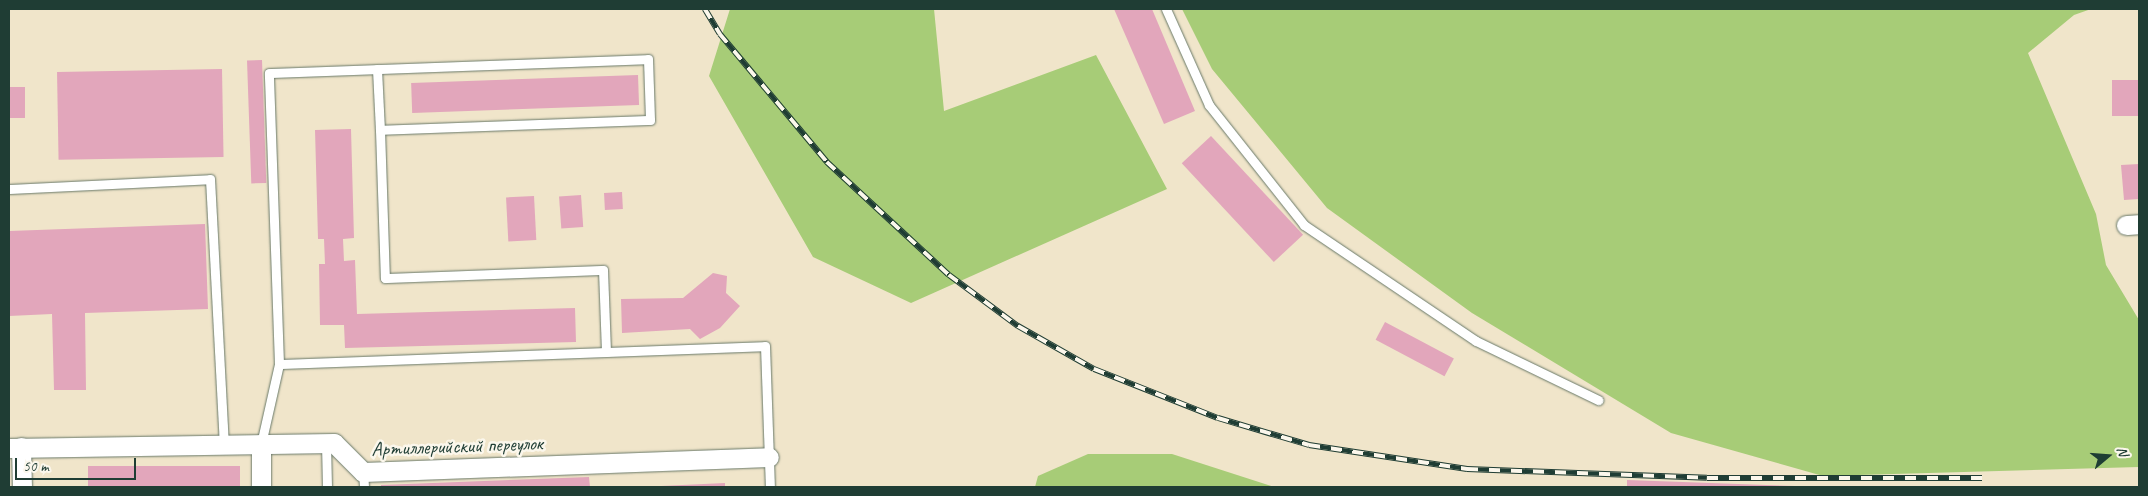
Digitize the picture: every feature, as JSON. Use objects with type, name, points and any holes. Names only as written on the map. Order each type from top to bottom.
[{"type":"street","points":[[22,487],[15,447],[326,443]]},
{"type":"street","name":"Артиллерийский переулок","points":[[326,443],[334,443],[363,480],[769,457]]},
{"type":"street","points":[[261,444],[261,487]]},
{"type":"lane","points":[[1166,9],[1209,105],[1304,225],[1476,341],[1598,400]]},
{"type":"lane","points":[[261,444],[279,364],[269,73],[648,59],[650,120],[380,130]]},
{"type":"lane","points":[[377,69],[385,278],[603,270],[606,352]]},
{"type":"lane","points":[[9,189],[210,178],[224,444]]},
{"type":"lane","points":[[279,364],[765,346],[770,487]]},
{"type":"lane","points":[[326,443],[327,487]]},
{"type":"green space","points":[[730,9],[934,9],[944,111],[1096,55],[1167,189],[911,303],[813,257],[709,76]]},
{"type":"green space","points":[[1182,9],[2091,9],[2074,15],[2028,53],[2096,214],[2106,265],[2139,320],[2139,467],[1823,476],[1671,433],[1472,313],[1327,208],[1212,69]]},
{"type":"green space","points":[[1088,454],[1172,454],[1274,487],[1035,487],[1038,476]]},
{"type":"building","points":[[1114,9],[1152,9],[1195,111],[1164,124]]},
{"type":"building","points":[[262,60],[266,183],[251,183],[247,61]]},
{"type":"building","points":[[222,69],[224,157],[59,160],[57,72]]},
{"type":"building","points":[[638,75],[639,105],[412,113],[411,83]]},
{"type":"building","points":[[2112,80],[2139,80],[2139,116],[2112,116]]},
{"type":"building","points":[[9,87],[25,87],[25,118],[9,118]]},
{"type":"building","points":[[351,129],[354,238],[343,239],[344,261],[355,260],[357,314],[575,308],[576,342],[345,348],[344,325],[320,325],[319,264],[325,264],[324,239],[318,239],[315,130]]},
{"type":"building","points":[[1211,136],[1303,235],[1274,262],[1182,163]]},
{"type":"building","points":[[2139,164],[2139,199],[2124,200],[2121,165]]},
{"type":"building","points":[[622,192],[623,209],[605,210],[604,193]]},
{"type":"building","points":[[581,195],[583,227],[561,228],[559,197]]},
{"type":"building","points":[[534,196],[536,240],[508,241],[506,197]]},
{"type":"building","points":[[205,224],[208,309],[85,313],[86,390],[54,390],[52,314],[9,316],[9,231]]},
{"type":"building","points":[[713,273],[727,276],[726,293],[740,306],[720,328],[700,339],[690,329],[622,333],[621,299],[683,298]]},
{"type":"building","points":[[1385,322],[1454,359],[1444,376],[1376,340]]},
{"type":"building","points":[[88,466],[240,466],[240,487],[88,487]]},
{"type":"building","points":[[589,477],[590,487],[381,487],[381,485]]},
{"type":"building","points":[[1627,480],[1795,486],[1795,487],[1627,487]]},
{"type":"building","points":[[725,483],[725,487],[661,487],[661,486]]},
{"type":"railway","points":[[705,9],[720,34],[827,162],[949,275],[1018,326],[1094,369],[1218,418],[1309,445],[1467,469],[1707,478],[1982,478]]}]
